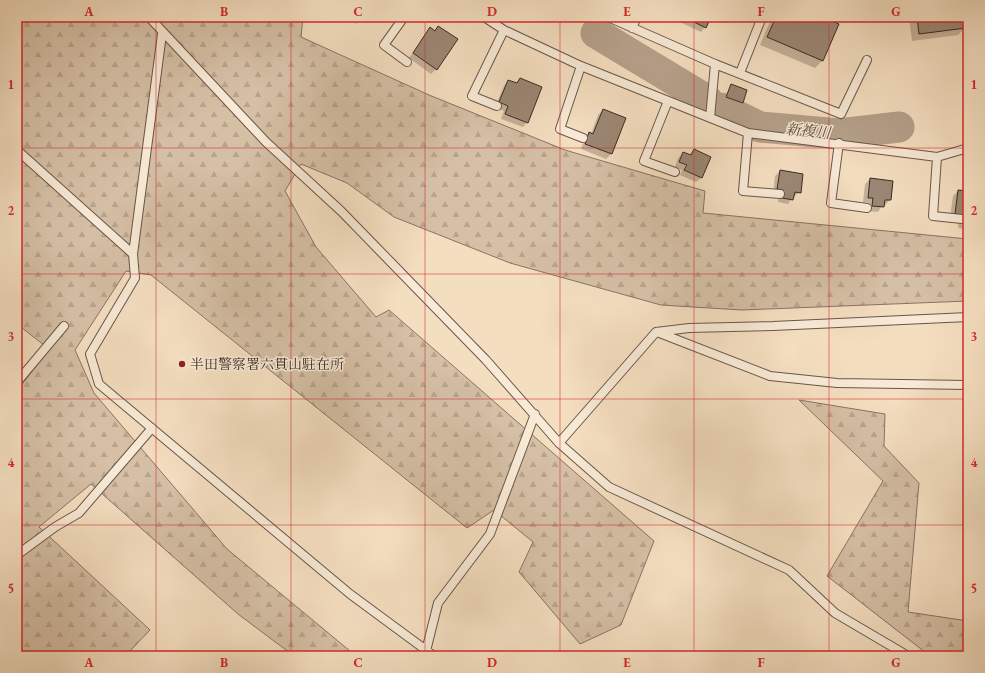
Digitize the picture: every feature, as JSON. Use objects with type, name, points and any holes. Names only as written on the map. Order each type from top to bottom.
[{"type":"lane","points":[[148,17],[162,34],[266,142],[341,211],[486,360],[560,443],[610,487],[789,570],[835,613],[908,656]]},
{"type":"lane","points":[[404,17],[384,45],[407,62]]},
{"type":"lane","points":[[484,17],[504,30],[581,66],[748,133],[839,143],[937,157],[968,148]]},
{"type":"lane","points":[[608,17],[715,64],[841,114],[867,60]]},
{"type":"lane","points":[[632,28],[637,17]]},
{"type":"lane","points":[[740,73],[762,17]]},
{"type":"lane","points":[[497,106],[472,96],[504,30]]},
{"type":"lane","points":[[162,34],[133,254],[135,278],[90,354],[99,384],[350,594],[429,654],[438,603],[490,534],[534,414]]},
{"type":"lane","points":[[710,118],[715,64]]},
{"type":"lane","points":[[581,66],[560,129],[583,138]]},
{"type":"lane","points":[[668,101],[644,161],[675,172]]},
{"type":"lane","points":[[748,133],[743,191],[780,194]]},
{"type":"lane","points":[[839,143],[831,203],[866,208]]},
{"type":"lane","points":[[17,150],[133,254]]},
{"type":"lane","points":[[937,157],[933,216],[962,219]]},
{"type":"lane","points":[[560,443],[656,332],[689,328],[781,326],[968,317]]},
{"type":"lane","points":[[17,382],[64,326]]},
{"type":"lane","points":[[656,332],[770,376],[837,383],[968,385]]},
{"type":"lane","points":[[17,555],[55,527],[79,514],[152,428]]},
{"type":"green space","points":[[17,17],[303,17],[301,37],[429,95],[565,150],[705,191],[703,213],[968,239],[968,301],[742,310],[661,305],[510,263],[394,217],[347,183],[301,164],[285,191],[316,247],[376,317],[389,310],[654,541],[621,625],[580,644],[519,572],[533,542],[494,510],[467,528],[151,275],[126,271],[75,350],[94,393],[227,549],[356,656],[294,656],[238,614],[91,484],[39,527],[150,630],[125,656],[17,656],[17,391],[49,349],[17,324]]},
{"type":"green space","points":[[799,400],[885,414],[884,446],[919,483],[908,612],[968,621],[968,656],[930,656],[827,576],[883,481]]},
{"type":"building","points":[[684,17],[711,17],[706,28]]},
{"type":"building","points":[[776,17],[823,17],[839,24],[823,61],[767,37]]},
{"type":"building","points":[[917,17],[964,17],[966,28],[919,34]]},
{"type":"building","points":[[438,26],[458,39],[437,70],[413,53],[430,27],[435,31]]},
{"type":"building","points":[[520,78],[542,87],[528,123],[505,114],[508,106],[499,102],[508,80],[517,83]]},
{"type":"building","points":[[731,84],[747,90],[743,103],[726,97]]},
{"type":"building","points":[[603,109],[626,118],[612,154],[585,144],[589,132],[593,134]]},
{"type":"building","points":[[694,149],[711,157],[702,178],[684,170],[687,165],[679,162],[683,152],[691,155]]},
{"type":"building","points":[[780,170],[803,174],[801,193],[795,192],[793,200],[782,198],[783,190],[777,189]]},
{"type":"building","points":[[870,178],[893,181],[891,200],[885,200],[884,207],[872,206],[873,198],[868,198]]},
{"type":"building","points":[[958,190],[968,191],[968,224],[962,223],[964,215],[955,214]]},
{"type":"waterway","name":"新複川","points":[[596,33],[707,100]]},
{"type":"waterway","name":"新複川","points":[[721,108],[760,127],[839,134],[899,127]]},
{"type":"place","name":"半田警察署六貫山駐在所","points":[[182,364]]}]
